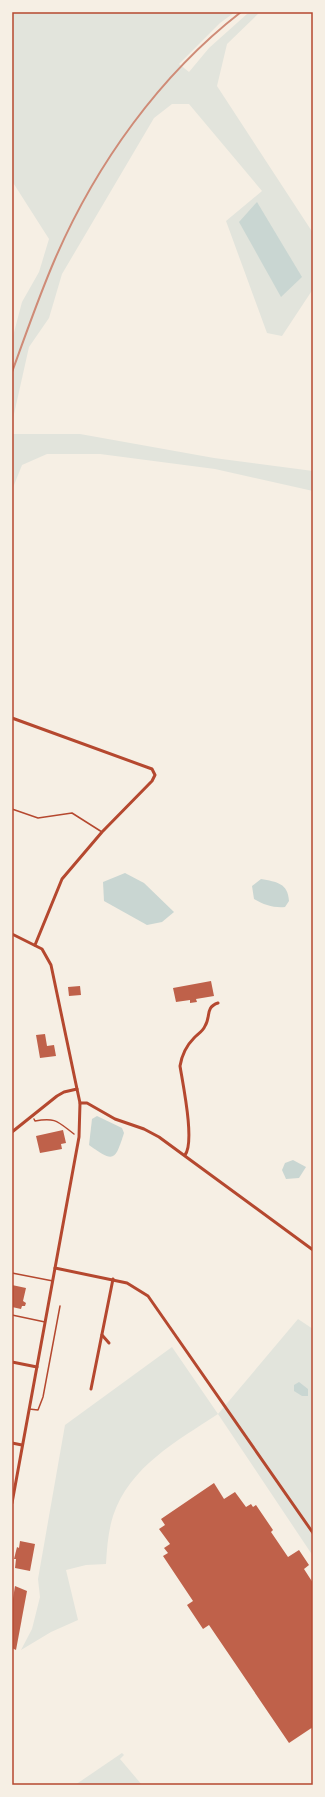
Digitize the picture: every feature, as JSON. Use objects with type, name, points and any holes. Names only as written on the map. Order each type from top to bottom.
[{"type":"street","points":[[12,718],[152,769],[156,775],[152,781],[102,832],[62,879],[35,945]]},
{"type":"street","points":[[12,934],[35,945],[47,956],[51,965],[80,1104],[79,1137],[12,1503]]},
{"type":"street","points":[[185,1155],[189,1150],[190,1138],[180,1066],[182,1055],[187,1046],[207,1024],[209,1009],[212,1005],[218,1003]]},
{"type":"street","points":[[12,1132],[56,1096],[64,1092],[78,1089]]},
{"type":"street","points":[[80,1104],[87,1103],[115,1119],[144,1129],[160,1137],[313,1250]]},
{"type":"street","points":[[55,1268],[127,1283],[138,1288],[148,1296],[313,1533]]},
{"type":"street","points":[[91,1389],[113,1279]]},
{"type":"street","points":[[102,1334],[109,1343]]},
{"type":"street","points":[[12,1362],[37,1367]]},
{"type":"street","points":[[12,1443],[22,1446]]},
{"type":"lane","points":[[12,809],[38,818],[72,812],[102,832]]},
{"type":"lane","points":[[12,1273],[53,1281]]},
{"type":"lane","points":[[29,1409],[38,1410],[43,1397],[60,1306]]},
{"type":"lane","points":[[12,1314],[45,1322]]},
{"type":"path","points":[[31,1116],[36,1121],[50,1119],[56,1121],[79,1137]]},
{"type":"shaded area","points":[[12,12],[235,12],[220,23],[179,64],[189,72],[209,48],[247,14],[250,12],[260,12],[227,44],[217,86],[313,233],[313,289],[282,336],[267,333],[226,221],[262,191],[189,104],[172,104],[154,118],[62,274],[49,318],[29,347],[12,423],[12,340],[22,302],[39,272],[49,239],[12,181]]},
{"type":"shaded area","points":[[257,202],[302,277],[281,297],[239,222]]},
{"type":"shaded area","points":[[12,434],[80,434],[214,458],[313,471],[313,491],[215,469],[100,454],[47,454],[22,465],[12,490]]},
{"type":"shaded area","points":[[125,873],[144,883],[174,912],[162,922],[147,925],[104,901],[103,882]]},
{"type":"shaded area","points":[[261,879],[281,884],[284,887],[289,901],[285,907],[269,906],[254,899],[252,886]]},
{"type":"shaded area","points":[[97,1116],[122,1128],[124,1133],[116,1154],[112,1156],[104,1155],[89,1145],[92,1119]]},
{"type":"shaded area","points":[[293,1160],[306,1167],[299,1178],[286,1179],[282,1170],[285,1163]]},
{"type":"shaded area","points":[[298,1319],[313,1329],[313,1556],[218,1414]]},
{"type":"shaded area","points":[[172,1347],[218,1414],[156,1456],[131,1483],[121,1498],[111,1522],[106,1564],[86,1565],[66,1570],[78,1620],[51,1632],[21,1650],[32,1629],[40,1597],[38,1579],[65,1425]]},
{"type":"shaded area","points":[[299,1382],[308,1389],[308,1396],[302,1396],[294,1391],[294,1385]]},
{"type":"shaded area","points":[[122,1753],[124,1755],[120,1759],[142,1785],[75,1785]]},
{"type":"building","points":[[211,981],[214,996],[196,999],[197,1002],[190,1003],[190,1000],[176,1002],[173,988]]},
{"type":"building","points":[[80,986],[81,995],[69,996],[68,987]]},
{"type":"building","points":[[45,1034],[47,1046],[54,1045],[56,1056],[40,1058],[36,1035]]},
{"type":"building","points":[[63,1130],[66,1143],[61,1144],[62,1149],[40,1153],[36,1136]]},
{"type":"building","points":[[12,1285],[26,1288],[23,1301],[26,1303],[21,1309],[12,1307]]},
{"type":"building","points":[[214,1483],[224,1499],[235,1492],[246,1507],[251,1504],[253,1507],[256,1505],[273,1530],[271,1532],[288,1557],[299,1550],[309,1565],[304,1569],[313,1583],[313,1727],[289,1743],[209,1625],[203,1629],[187,1605],[193,1601],[163,1556],[168,1553],[164,1548],[170,1544],[159,1529],[165,1525],[161,1519]]},
{"type":"building","points":[[20,1541],[35,1544],[30,1571],[15,1568],[16,1559],[14,1559],[17,1547],[19,1548]]},
{"type":"building","points":[[15,1586],[27,1591],[16,1650],[12,1648],[12,1605]]},
{"type":"railway","points":[[12,372],[55,259],[71,224],[90,189],[133,124],[157,93],[211,37],[241,12]]}]
